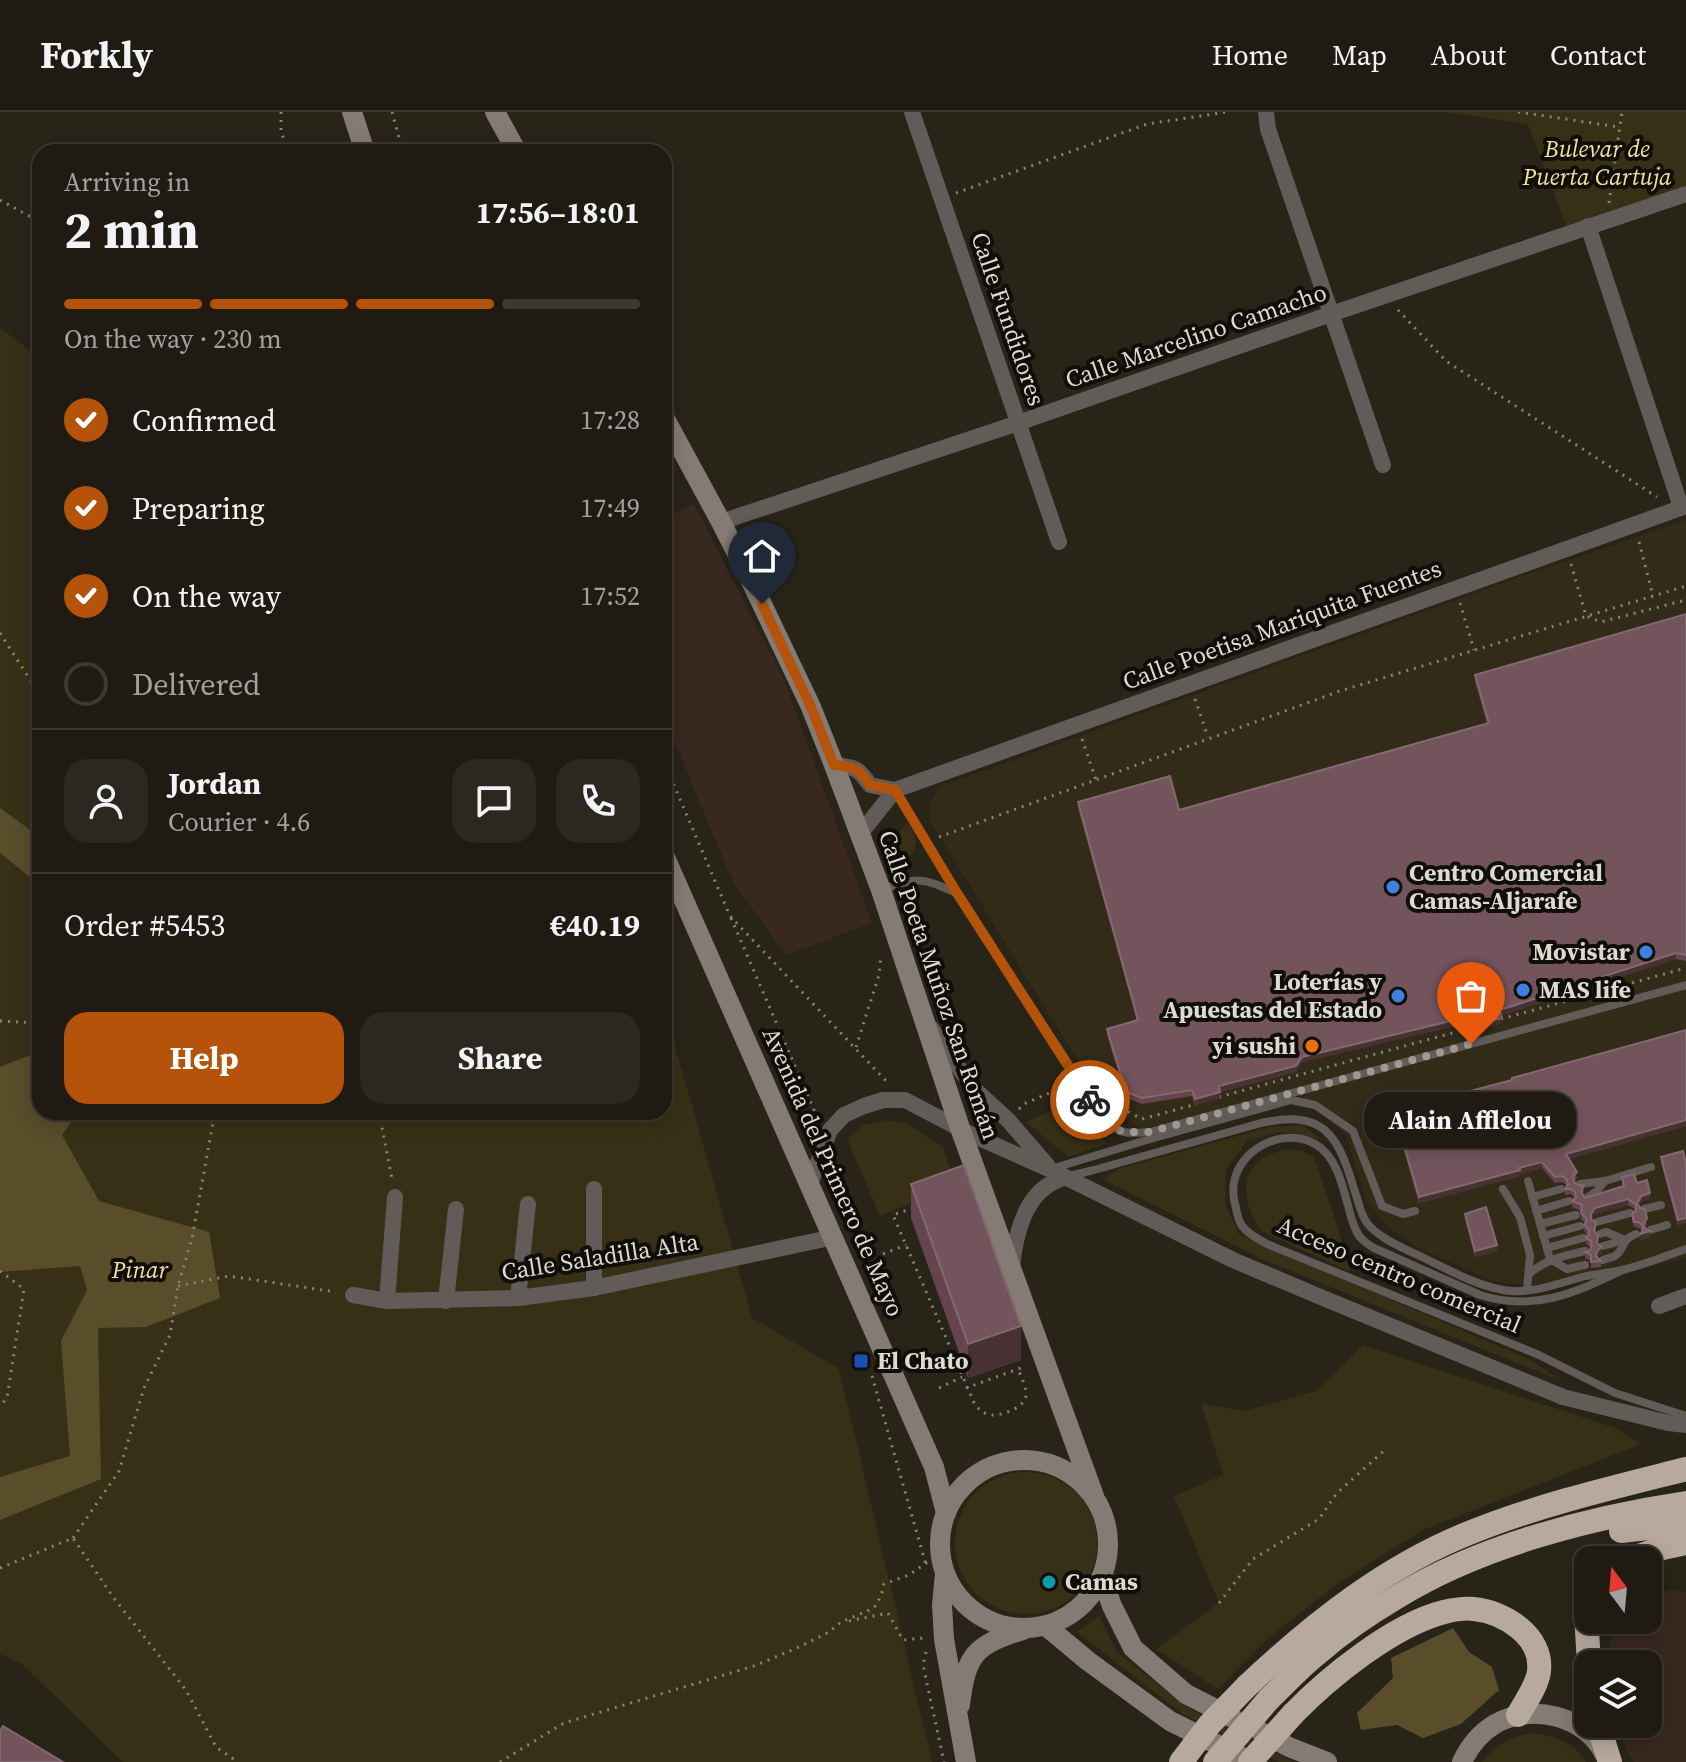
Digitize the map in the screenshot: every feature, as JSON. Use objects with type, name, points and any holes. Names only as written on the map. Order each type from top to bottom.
[{"type":"highway","points":[[1181,1762],[1210,1724],[1247,1686],[1310,1629],[1383,1578],[1473,1531],[1686,1469]]},
{"type":"highway","points":[[1473,1531],[1502,1530],[1607,1500],[1686,1485]]},
{"type":"highway","points":[[1230,1762],[1280,1706],[1317,1653],[1399,1596],[1459,1565],[1531,1538],[1686,1503]]},
{"type":"highway","points":[[1215,1762],[1362,1637],[1437,1591],[1533,1552],[1632,1528],[1686,1524]]},
{"type":"highway","points":[[1662,1548],[1686,1543]]},
{"type":"highway","points":[[1251,1762],[1280,1706],[1314,1693],[1370,1649],[1409,1626],[1444,1612],[1474,1609],[1497,1615],[1518,1627],[1532,1641],[1539,1671],[1518,1715]]},
{"type":"highway","points":[[1602,1738],[1609,1762]]},
{"type":"main road","points":[[352,112],[362,144]]},
{"type":"main road","points":[[495,112],[513,144]]},
{"type":"main road","name":"Calle Poeta Muñoz San Román","points":[[672,432],[721,522],[811,707],[834,765],[881,890],[960,1128],[1094,1496]]},
{"type":"main road","name":"Avenida del Primero de Mayo","points":[[672,873],[934,1467],[946,1513]]},
{"type":"main road","points":[[958,1721],[963,1680],[970,1662],[987,1644],[995,1639],[1061,1621],[1074,1613],[1095,1591],[1102,1578],[1106,1565],[1106,1522],[1094,1496],[1061,1468],[1032,1461],[994,1466],[972,1479],[946,1513],[935,1567],[942,1605],[936,1638],[966,1762]]},
{"type":"main road","points":[[935,1567],[961,1600],[985,1619],[999,1625],[1038,1627],[1170,1721],[1251,1762]]},
{"type":"main road","points":[[1102,1578],[1133,1648],[1186,1694],[1289,1747],[1327,1762]]},
{"type":"main road","points":[[1442,1762],[1495,1724],[1518,1715],[1542,1713],[1566,1719],[1586,1731],[1609,1762]]},
{"type":"main road","points":[[1462,1762],[1475,1740]]},
{"type":"street","name":"Calle Fundidores","points":[[912,112],[1059,542]]},
{"type":"street","points":[[1266,112],[1268,129],[1383,465]]},
{"type":"street","name":"Calle Marcelino Camacho","points":[[721,522],[1686,194]]},
{"type":"street","points":[[1588,226],[1679,508]]},
{"type":"street","name":"Calle Poetisa Mariquita Fuentes","points":[[895,790],[1679,508]]},
{"type":"street","points":[[834,765],[853,766],[870,785],[895,790],[860,834]]},
{"type":"street","points":[[922,1015],[973,1088],[1058,1173]]},
{"type":"street","points":[[810,1184],[830,1130],[844,1115],[883,1100],[905,1100],[1233,1260],[1563,1397],[1686,1425]]},
{"type":"street","points":[[1012,1267],[1019,1226],[1058,1173]]},
{"type":"street","points":[[594,1189],[594,1288]]},
{"type":"street","points":[[387,1301],[395,1197]]},
{"type":"street","points":[[518,1298],[528,1204]]},
{"type":"street","points":[[446,1301],[456,1209]]},
{"type":"street","name":"Calle Saladilla Alta","points":[[353,1295],[387,1301],[518,1298],[594,1288],[834,1237]]},
{"type":"street","points":[[1659,1306],[1686,1296]]},
{"type":"lane","points":[[895,790],[957,893],[1092,1102],[1103,1117],[1122,1132],[1150,1132],[1686,985]]},
{"type":"lane","points":[[881,890],[908,881],[930,881],[957,893]]},
{"type":"lane","points":[[1058,1173],[1150,1139],[1291,1100],[1315,1105],[1353,1131],[1382,1206],[1403,1214],[1415,1211]]},
{"type":"lane","points":[[1058,1173],[1094,1170],[1280,1118],[1304,1120],[1327,1132],[1337,1143],[1367,1223],[1400,1247],[1484,1285],[1505,1290],[1539,1289],[1590,1275],[1623,1270],[1686,1249]]},
{"type":"lane","name":"Acceso centro comercial","points":[[1623,1270],[1585,1288],[1537,1302],[1495,1300],[1363,1241],[1356,1231],[1331,1159],[1316,1144],[1299,1138],[1281,1138],[1263,1144],[1246,1157],[1234,1180],[1233,1195],[1242,1225],[1267,1244],[1539,1355],[1615,1393],[1686,1416]]},
{"type":"lane","points":[[1580,1184],[1605,1181],[1651,1167]]},
{"type":"lane","points":[[1528,1181],[1550,1259],[1567,1269],[1585,1265]]},
{"type":"lane","points":[[1588,1197],[1605,1181]]},
{"type":"lane","points":[[1503,1189],[1520,1217],[1530,1255],[1527,1290]]},
{"type":"lane","points":[[1532,1197],[1561,1189]]},
{"type":"lane","points":[[1536,1211],[1569,1201]]},
{"type":"lane","points":[[1644,1209],[1661,1205]]},
{"type":"lane","points":[[1601,1212],[1619,1216]]},
{"type":"lane","points":[[1597,1222],[1630,1213]]},
{"type":"lane","points":[[1540,1224],[1576,1215]]},
{"type":"lane","points":[[1650,1230],[1667,1225]]},
{"type":"lane","points":[[1543,1236],[1580,1226]]},
{"type":"lane","points":[[1600,1234],[1606,1232],[1625,1240]]},
{"type":"lane","points":[[1603,1260],[1615,1256],[1625,1240],[1636,1234]]},
{"type":"lane","points":[[1547,1248],[1583,1238]]},
{"type":"lane","points":[[1603,1246],[1625,1240]]},
{"type":"lane","points":[[1528,1275],[1550,1259],[1585,1251]]},
{"type":"path","points":[[281,112],[281,132],[286,144]]},
{"type":"path","points":[[392,112],[400,144]]},
{"type":"path","points":[[942,198],[1147,124],[1227,112]]},
{"type":"path","points":[[1518,112],[1619,127]]},
{"type":"path","points":[[1611,219],[1610,190],[1622,112]]},
{"type":"path","points":[[0,200],[32,218]]},
{"type":"path","points":[[1385,296],[1446,361],[1679,508]]},
{"type":"path","points":[[1635,524],[1653,596]]},
{"type":"path","points":[[1566,549],[1586,616]]},
{"type":"path","points":[[926,841],[1340,691],[1686,586]]},
{"type":"path","points":[[1455,588],[1474,650]]},
{"type":"path","points":[[1586,616],[1601,622],[1686,600]]},
{"type":"path","points":[[0,633],[32,683]]},
{"type":"path","points":[[1190,684],[1208,738]]},
{"type":"path","points":[[1076,724],[1096,780]]},
{"type":"path","points":[[672,781],[827,1139]]},
{"type":"path","points":[[730,916],[905,1100]]},
{"type":"path","points":[[856,1047],[879,975],[881,946]]},
{"type":"path","points":[[1490,1022],[1686,968]]},
{"type":"path","points":[[0,1021],[32,1023]]},
{"type":"path","points":[[1218,1098],[1474,1027]]},
{"type":"path","points":[[1008,1120],[1026,1103],[1079,1080],[1106,1082],[1121,1108],[1142,1119],[1202,1102]]},
{"type":"path","points":[[0,1568],[73,1538],[119,1471],[144,1388],[170,1335],[214,1120]]},
{"type":"path","points":[[381,1120],[395,1197]]},
{"type":"path","points":[[923,1205],[893,1215],[975,1405],[982,1412],[995,1415],[1022,1404],[1027,1392],[1018,1369]]},
{"type":"path","points":[[883,1254],[906,1245]]},
{"type":"path","points":[[0,1271],[24,1289],[7,1398],[0,1406]]},
{"type":"path","points":[[178,1286],[229,1276],[353,1295]]},
{"type":"path","points":[[966,1388],[1030,1364]]},
{"type":"path","points":[[500,1762],[564,1723],[754,1666],[874,1608],[884,1584],[935,1567],[870,1372]]},
{"type":"path","points":[[939,1388],[962,1377]]},
{"type":"path","points":[[1219,1603],[1253,1559],[1319,1519],[1337,1493],[1386,1449]]},
{"type":"path","points":[[73,1538],[113,1597],[186,1690],[216,1747],[238,1762]]},
{"type":"path","points":[[841,1622],[888,1613],[903,1640],[936,1638],[923,1665],[944,1762]]},
{"type":"shaded area","points":[[694,504],[784,680],[872,923],[786,955],[733,882],[672,736],[672,514]]},
{"type":"shaded area","points":[[1686,520],[1686,1257],[1531,1285],[1499,1283],[1421,1249],[1387,1226],[1366,1200],[1346,1135],[1296,1092],[1141,1129],[1105,1105],[929,819],[930,802],[939,787]]},
{"type":"shaded area","points":[[1669,1590],[1686,1592],[1686,1762],[1633,1762],[1624,1738],[1662,1738],[1662,1650],[1610,1650],[1610,1644],[1617,1634],[1662,1634],[1662,1593]]},
{"type":"green space","name":"Bulevar de Puerta Cartuja","points":[[1445,112],[1686,112],[1686,186],[1566,226],[1528,124]]},
{"type":"green space","points":[[0,328],[32,352],[32,1120],[672,1120],[672,1035],[752,1318],[839,1369],[932,1762],[123,1762],[22,1664],[0,1654]]},
{"type":"green space","points":[[0,808],[32,831],[32,879],[0,853]]},
{"type":"green space","points":[[907,823],[916,844],[905,864],[896,861],[890,843]]},
{"type":"green space","name":"Pinar","points":[[32,1054],[32,1120],[72,1120],[62,1135],[99,1201],[209,1232],[220,1298],[146,1327],[98,1328],[101,1479],[0,1520],[0,1477],[70,1456],[61,1341],[87,1290],[80,1266],[0,1272],[0,1067]]},
{"type":"green space","points":[[1070,1102],[1090,1129],[1107,1143],[1069,1157],[1026,1122]]},
{"type":"green space","points":[[888,1120],[907,1124],[943,1147],[955,1185],[880,1216],[847,1139],[864,1125]]},
{"type":"green space","points":[[1302,1125],[1324,1141],[1278,1132],[1247,1141],[1226,1169],[1225,1204],[1239,1234],[1533,1361],[1559,1380],[1264,1260],[1104,1180],[1118,1169],[1270,1127]]},
{"type":"green space","points":[[1286,1149],[1314,1157],[1350,1272],[1261,1231],[1256,1223],[1246,1194],[1249,1175],[1261,1159]]},
{"type":"green space","points":[[1363,1345],[1615,1428],[1641,1444],[1423,1530],[1341,1581],[1267,1639],[1218,1689],[1156,1649],[1219,1603],[1174,1496],[1223,1475],[1201,1404],[1245,1411],[1316,1391]]},
{"type":"green space","points":[[1026,1472],[1053,1477],[1076,1493],[1092,1516],[1097,1543],[1092,1570],[1076,1593],[1053,1609],[1026,1614],[999,1609],[976,1593],[960,1570],[955,1543],[960,1516],[976,1493],[999,1477]]},
{"type":"green space","points":[[1099,1616],[1117,1652],[1188,1708],[1294,1762],[1279,1762],[1184,1715],[1077,1632]]},
{"type":"green space","points":[[1453,1628],[1469,1652],[1492,1667],[1499,1690],[1461,1724],[1423,1738],[1397,1725],[1361,1730],[1357,1713],[1393,1678],[1391,1658]]},
{"type":"green space","points":[[1529,1733],[1562,1740],[1586,1762],[1482,1762],[1503,1743]]},
{"type":"building","name":"Centro Comercial Camas-Aljarafe","points":[[1686,614],[1686,955],[1676,953],[1500,1010],[1502,1018],[1475,1025],[1471,1016],[1302,1057],[1296,1066],[1219,1086],[1220,1092],[1195,1099],[1192,1090],[1142,1098],[1129,1093],[1107,1029],[1138,1020],[1078,802],[1170,776],[1179,810],[1489,723],[1475,675]]},
{"type":"building","points":[[1686,1030],[1686,1120],[1566,1154],[1577,1172],[1573,1176],[1574,1182],[1584,1185],[1581,1192],[1585,1198],[1624,1186],[1622,1177],[1634,1174],[1637,1183],[1647,1180],[1650,1193],[1641,1196],[1637,1204],[1645,1210],[1647,1218],[1643,1225],[1650,1231],[1640,1234],[1643,1226],[1634,1222],[1632,1214],[1636,1205],[1628,1199],[1595,1208],[1591,1219],[1596,1223],[1597,1243],[1602,1247],[1596,1256],[1601,1261],[1591,1262],[1591,1255],[1585,1252],[1592,1246],[1586,1238],[1590,1231],[1584,1225],[1587,1219],[1581,1213],[1582,1205],[1572,1201],[1576,1197],[1575,1192],[1565,1189],[1568,1184],[1566,1179],[1555,1177],[1542,1162],[1419,1197],[1394,1111]]},
{"type":"building","points":[[1683,1151],[1686,1163],[1686,1218],[1678,1220],[1661,1157]]},
{"type":"building","points":[[964,1165],[1021,1326],[968,1344],[911,1184]]},
{"type":"building","points":[[1486,1207],[1497,1245],[1475,1251],[1465,1214]]},
{"type":"building","points":[[3,1726],[63,1762],[0,1762],[0,1731]]},
{"type":"way so far","points":[[1090,1100],[1103,1117],[1122,1132],[1150,1132],[1471,1044]]},
{"type":"place","name":"Centro Comercial Camas-Aljarafe","points":[[1393,887]]},
{"type":"place","name":"Movistar","points":[[1646,952]]},
{"type":"place","name":"MAS life","points":[[1523,990]]},
{"type":"place","name":"Loterías y Apuestas del Estado","points":[[1398,996]]},
{"type":"place","name":"Alain Afflelou","points":[[1471,1044]]},
{"type":"place","name":"yi sushi","points":[[1312,1046]]},
{"type":"place","name":"El Chato","points":[[861,1361]]},
{"type":"place","name":"Camas","points":[[1049,1582]]},
{"type":"route","points":[[762,604],[811,707],[834,765],[853,766],[870,785],[895,790],[1090,1100]]}]
